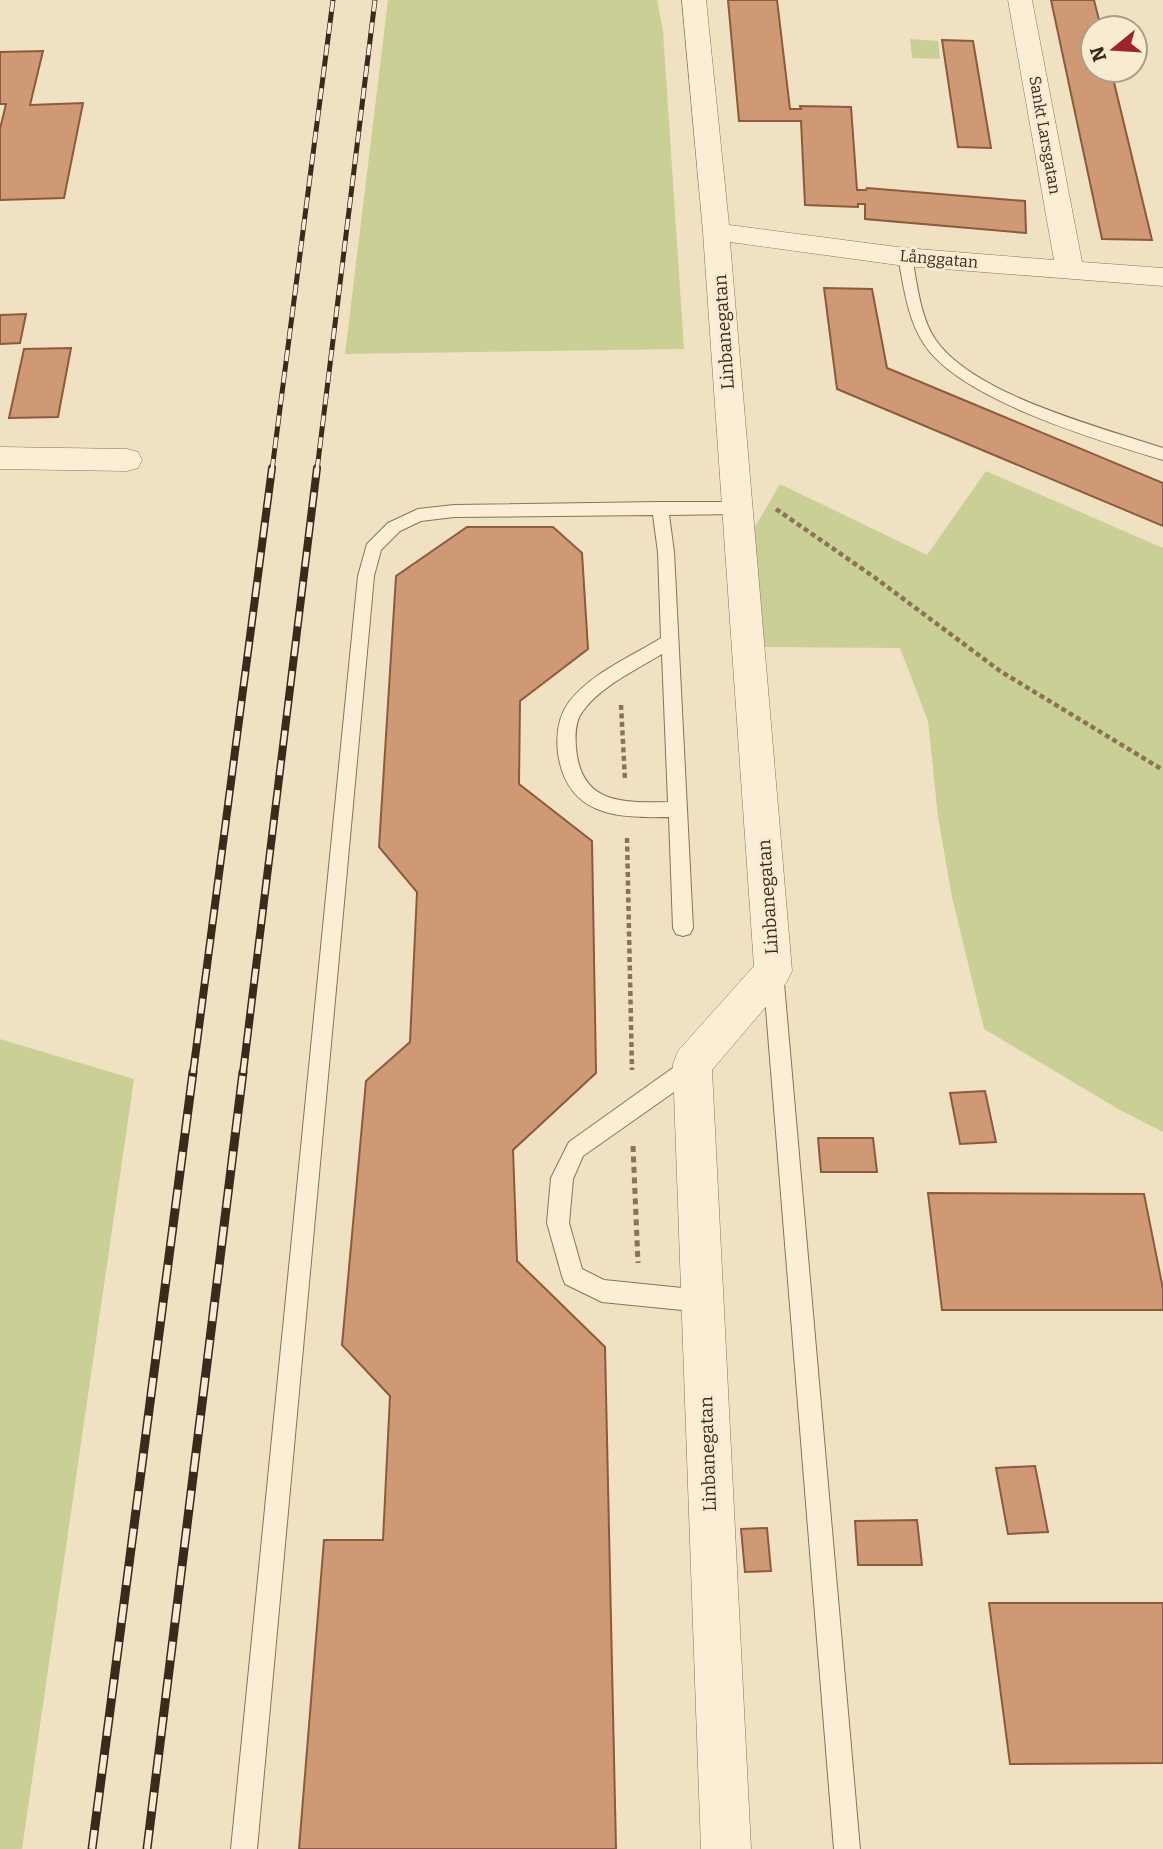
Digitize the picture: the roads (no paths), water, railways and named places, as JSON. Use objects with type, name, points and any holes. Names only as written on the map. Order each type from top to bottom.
[{"type":"street","name":"Sankt Larsgatan","points":[[1020,0],[1070,271]]},
{"type":"street","name":"Linbanegatan","points":[[694,1],[716,232],[773,971],[692,1064],[726,1849]]},
{"type":"street","name":"Långgatan","points":[[716,232],[905,257],[1163,277]]},
{"type":"street","points":[[0,458],[127,460]]},
{"type":"lane","points":[[905,257],[918,317],[932,345],[962,372],[1013,401],[1163,454]]},
{"type":"lane","points":[[660,508],[670,641],[683,928]]},
{"type":"lane","points":[[244,1849],[366,576],[373,548],[394,527],[418,515],[454,511],[738,509]]},
{"type":"lane","points":[[670,641],[578,702],[565,724],[568,762],[575,785],[601,805],[627,810],[679,809]]},
{"type":"lane","points":[[773,971],[847,1849]]},
{"type":"lane","points":[[692,1064],[631,1112],[576,1149],[562,1178],[558,1223],[573,1276],[602,1291],[702,1301]]},
{"type":"railway","points":[[272,470],[333,0]]},
{"type":"railway","points":[[317,470],[375,0]]},
{"type":"railway","points":[[193,1073],[272,468]]},
{"type":"railway","points":[[243,1073],[317,468]]},
{"type":"railway","points":[[92,1849],[193,1072]]},
{"type":"railway","points":[[147,1849],[243,1072]]}]
